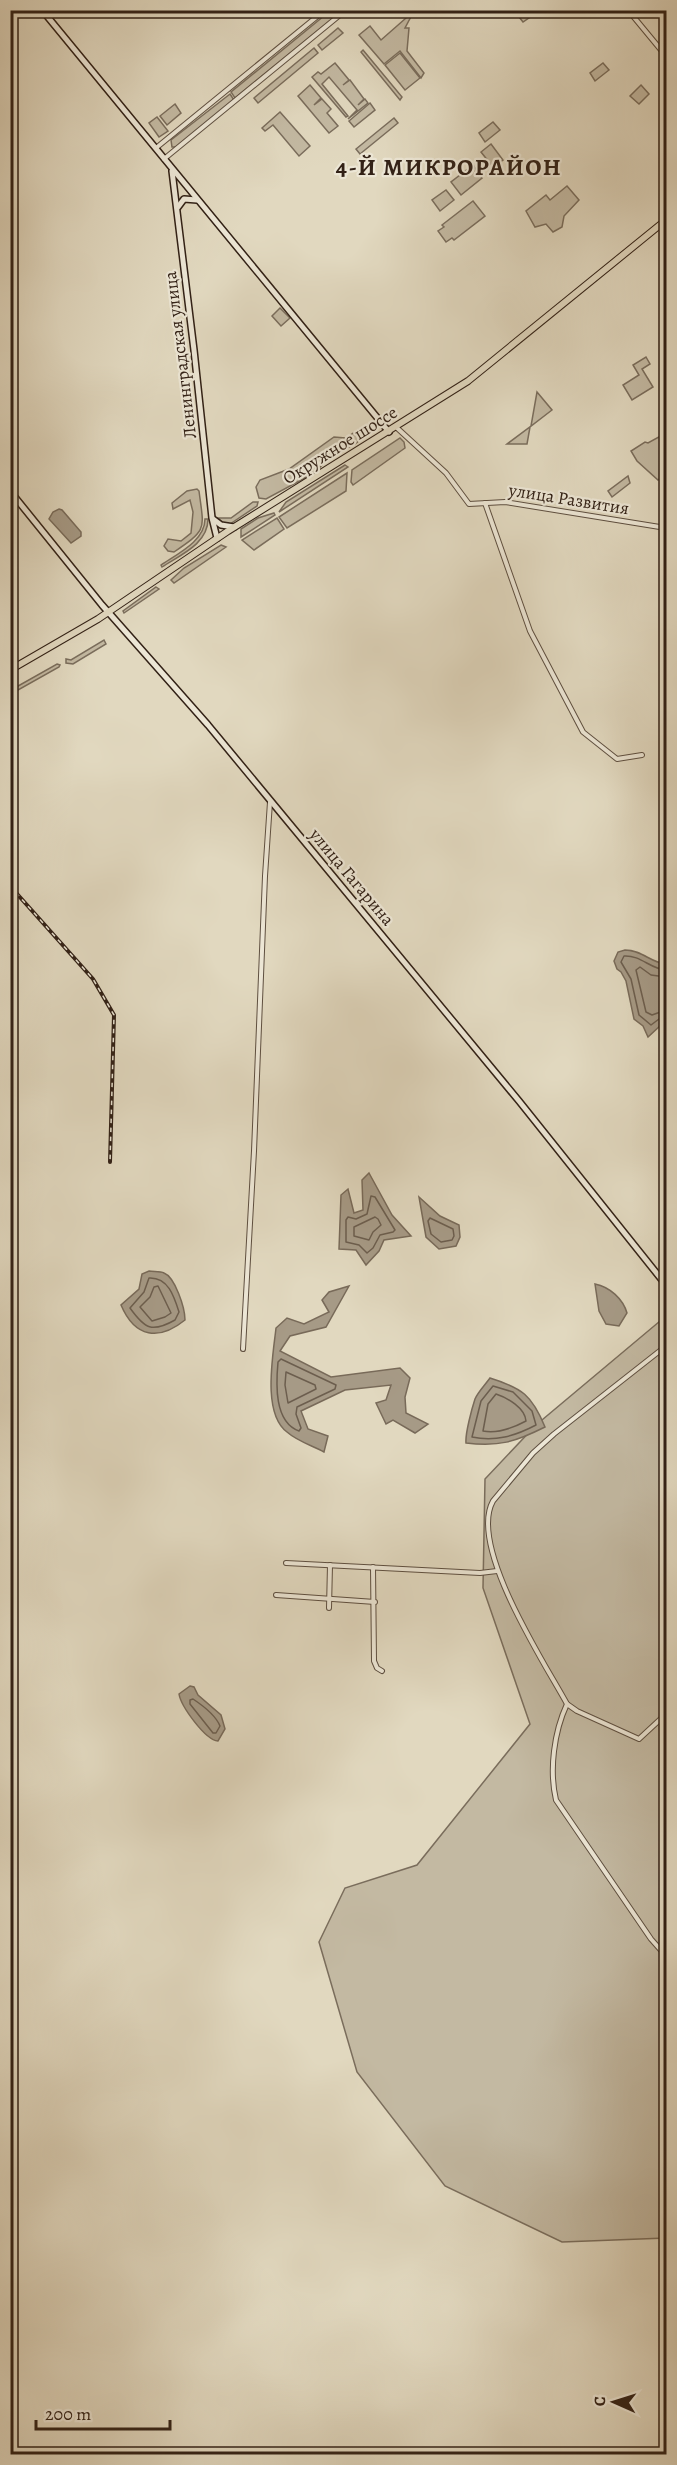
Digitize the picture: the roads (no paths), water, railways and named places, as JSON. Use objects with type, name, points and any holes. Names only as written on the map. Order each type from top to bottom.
[{"type":"main road","name":"Окружное шоссе","points":[[10,670],[108,612],[217,538],[389,432],[479,373],[666,219]]},
{"type":"street","name":"Ленинградская улица","points":[[42,10],[389,432]]},
{"type":"street","points":[[156,148],[230,93],[325,10]]},
{"type":"street","points":[[164,159],[346,10]]},
{"type":"street","points":[[628,10],[666,57]]},
{"type":"street","points":[[230,93],[234,102]]},
{"type":"street","name":"Ленинградская улица","points":[[171,168],[178,209],[212,518],[217,538]]},
{"type":"street","points":[[178,209],[188,197],[199,200]]},
{"type":"street","name":"улица Развития","points":[[396,427],[446,473],[470,504],[505,502],[666,529]]},
{"type":"street","name":"улица Гагарина","points":[[10,491],[108,612],[201,718],[568,1160],[666,1285]]},
{"type":"street","points":[[485,503],[530,631],[583,732],[617,759],[642,755]]},
{"type":"street","points":[[212,518],[221,525],[234,528]]},
{"type":"street","points":[[243,1349],[270,802]]},
{"type":"street","points":[[666,1346],[540,1447],[493,1501],[489,1509],[487,1524],[497,1571],[567,1704],[577,1711],[639,1739],[666,1714]]},
{"type":"street","points":[[286,1563],[480,1573],[497,1571]]},
{"type":"street","points":[[329,1608],[330,1565]]},
{"type":"street","points":[[374,1567],[374,1661],[382,1671]]},
{"type":"street","points":[[276,1595],[375,1602]]},
{"type":"street","points":[[567,1704],[562,1714],[554,1759],[553,1783],[556,1800],[651,1939],[666,1956]]},
{"type":"water","points":[[59,509],[81,532],[81,536],[71,543],[49,519],[53,512]]},
{"type":"water","points":[[625,950],[666,964],[666,1024],[661,1025],[648,1037],[643,1026],[634,1019],[626,981],[614,961],[618,952]]},
{"type":"water","points":[[369,1173],[392,1215],[411,1236],[384,1240],[379,1251],[366,1265],[356,1250],[339,1249],[341,1195],[348,1189],[354,1213],[363,1210],[362,1180]]},
{"type":"water","points":[[419,1197],[440,1216],[459,1225],[460,1237],[456,1246],[439,1249],[426,1237]]},
{"type":"water","points":[[149,1271],[164,1273],[172,1280],[185,1315],[185,1320],[175,1327],[157,1333],[148,1333],[133,1324],[121,1305],[139,1289],[142,1274]]},
{"type":"water","points":[[595,1284],[611,1291],[622,1303],[627,1313],[619,1326],[606,1324],[599,1311]]},
{"type":"water","points":[[349,1286],[326,1327],[290,1336],[280,1351],[331,1377],[400,1368],[410,1378],[405,1397],[406,1413],[428,1424],[415,1433],[393,1420],[386,1424],[376,1403],[386,1400],[391,1385],[345,1390],[301,1411],[308,1429],[328,1436],[324,1452],[287,1432],[279,1423],[274,1412],[271,1383],[276,1328],[287,1318],[304,1324],[329,1312],[322,1300],[329,1292]]},
{"type":"water","points":[[490,1378],[510,1385],[525,1394],[535,1407],[545,1427],[498,1444],[466,1443],[475,1399]]},
{"type":"water","points":[[190,1686],[194,1687],[198,1695],[221,1715],[225,1729],[218,1741],[200,1729],[184,1706],[179,1694]]},
{"type":"railway","points":[[10,886],[93,979],[114,1015],[110,1162]]},
{"type":"district","name":"4-Й МИКРОРАЙОН","points":[[449,167]]}]
